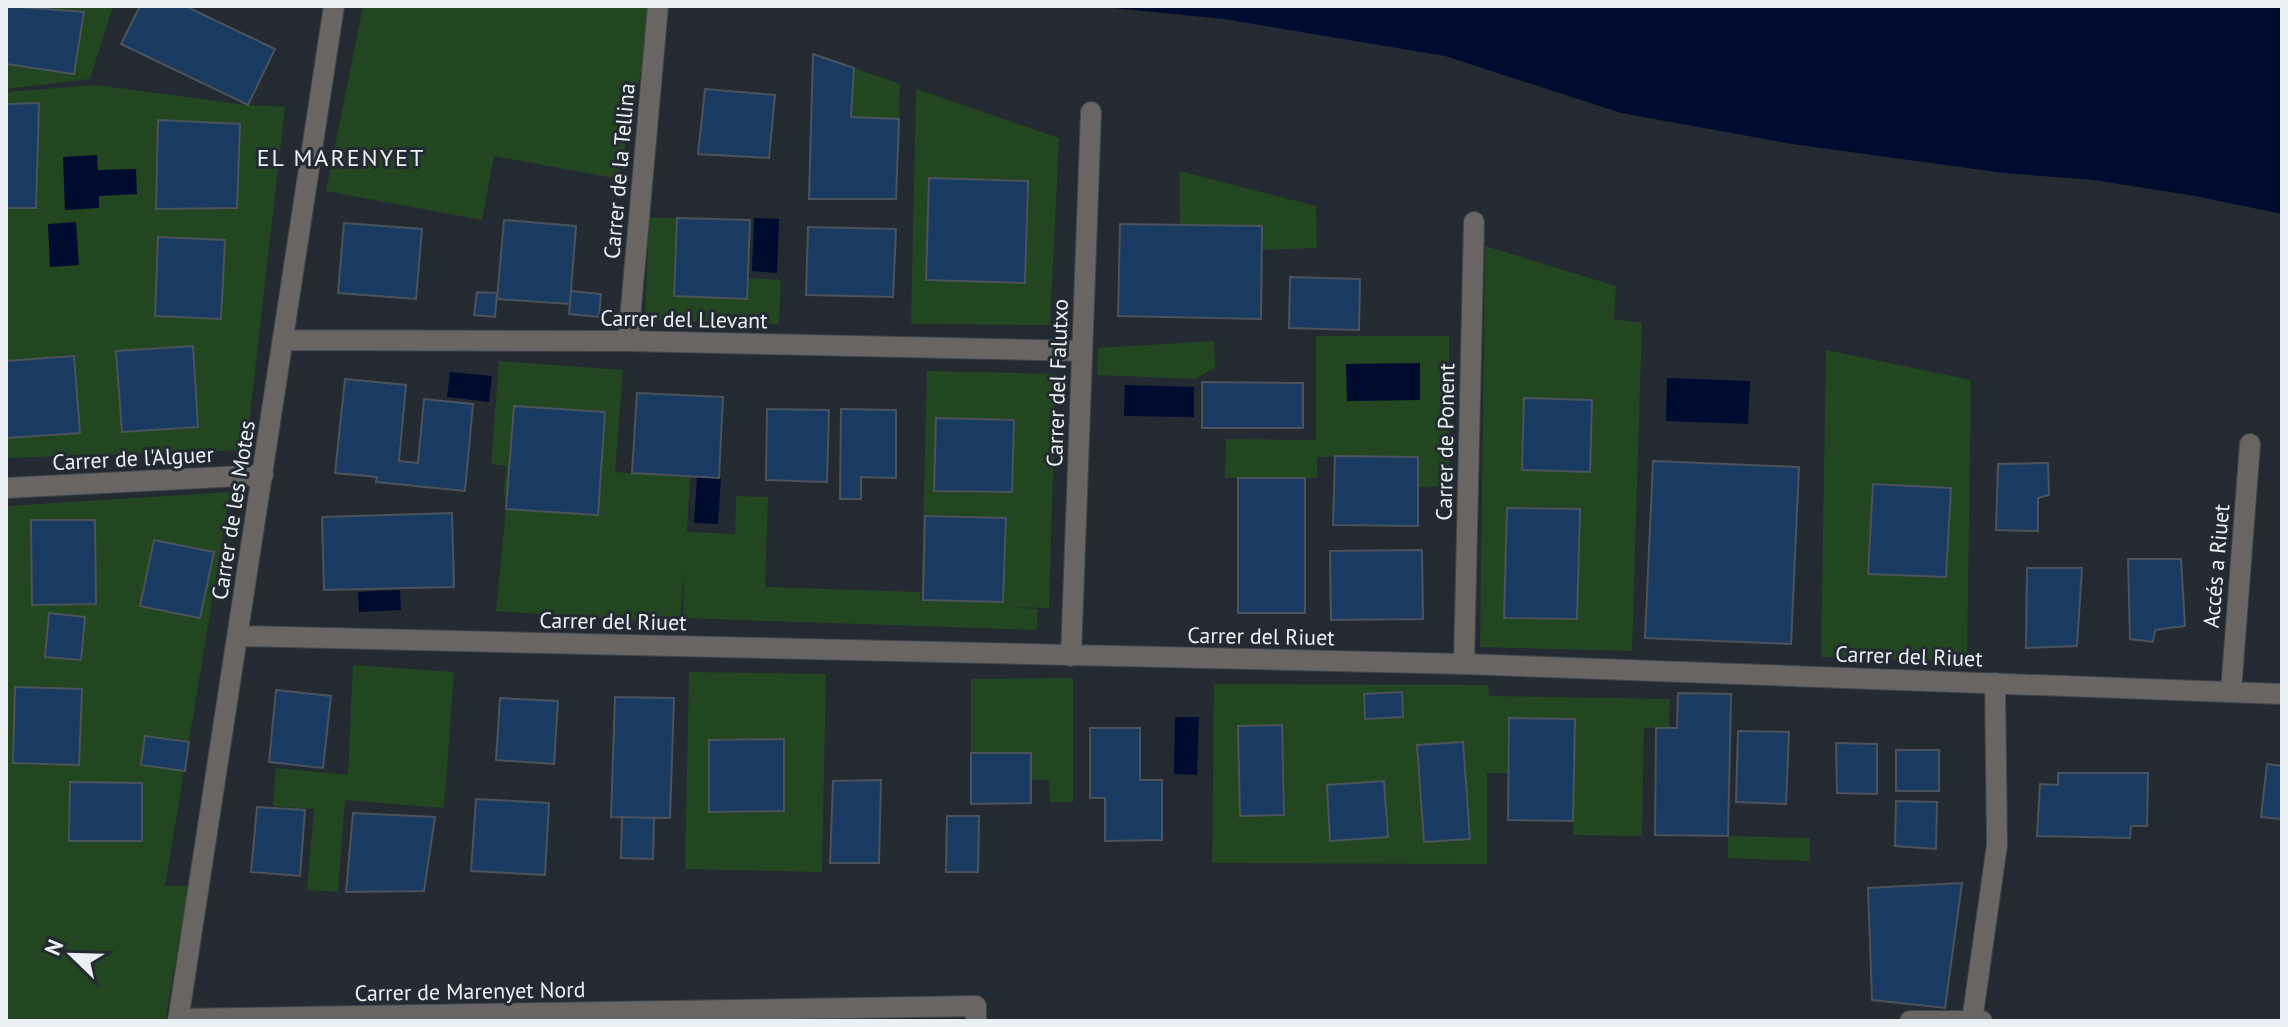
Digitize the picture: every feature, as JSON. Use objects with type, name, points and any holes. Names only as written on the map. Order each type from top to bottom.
[{"type":"street","name":"Carrer de les Motes","points":[[178,1020],[334,6]]},
{"type":"street","name":"Carrer de la Tellina","points":[[628,341],[658,6]]},
{"type":"street","name":"Carrer del Falutxo","points":[[1071,656],[1091,112]]},
{"type":"street","name":"Carrer de Ponent","points":[[1464,664],[1474,222]]},
{"type":"street","name":"Carrer del Llevant","points":[[284,340],[628,341],[1082,351]]},
{"type":"street","name":"Accés a Riuet","points":[[2231,691],[2250,444]]},
{"type":"street","name":"Carrer de l'Alguer","points":[[6,488],[263,475]]},
{"type":"street","name":"Carrer del Riuet","points":[[238,636],[1464,664],[2282,694]]},
{"type":"street","points":[[1972,1020],[1997,845],[1995,683]]},
{"type":"street","name":"Carrer de Marenyet Nord","points":[[178,1020],[762,1015],[976,1006],[976,1021]]},
{"type":"street","points":[[1910,1021],[1982,1021]]},
{"type":"green space","points":[[29,6],[113,6],[90,79],[6,89],[6,64],[74,74],[84,13]]},
{"type":"green space","points":[[363,6],[655,6],[618,179],[494,156],[482,220],[326,191]]},
{"type":"green space","points":[[854,68],[900,84],[899,119],[851,117]]},
{"type":"green space","points":[[96,85],[247,105],[285,107],[246,450],[6,458],[6,92]]},
{"type":"green space","points":[[916,89],[1059,138],[1050,325],[911,324]]},
{"type":"green space","points":[[1179,171],[1316,206],[1317,248],[1262,250],[1262,226],[1180,225]]},
{"type":"green space","points":[[649,218],[677,218],[674,296],[747,298],[747,278],[781,280],[779,324],[645,320]]},
{"type":"green space","points":[[1485,246],[1616,286],[1614,319],[1642,323],[1632,651],[1480,647]]},
{"type":"green space","points":[[1316,336],[1449,336],[1449,486],[1418,487],[1418,457],[1317,457],[1317,478],[1225,478],[1226,439],[1316,440]]},
{"type":"green space","points":[[1214,341],[1215,367],[1196,379],[1097,375],[1098,348]]},
{"type":"green space","points":[[1826,350],[1971,380],[1967,662],[1821,657]]},
{"type":"green space","points":[[499,361],[623,370],[615,472],[690,477],[687,532],[735,534],[736,496],[768,497],[765,587],[920,592],[921,605],[927,371],[1056,374],[1049,608],[1009,607],[1037,609],[1037,630],[683,618],[684,569],[680,624],[496,611],[506,509],[506,466],[491,464]]},
{"type":"green space","points":[[230,492],[165,886],[189,886],[165,1021],[6,1021],[6,506]]},
{"type":"green space","points":[[353,665],[454,672],[444,808],[345,800],[338,892],[307,890],[314,809],[273,806],[276,768],[348,775]]},
{"type":"green space","points":[[689,672],[826,674],[822,872],[685,869]]},
{"type":"green space","points":[[1073,678],[1073,802],[1050,802],[1049,780],[1031,780],[1030,753],[971,753],[971,679]]},
{"type":"green space","points":[[1214,684],[1488,685],[1489,696],[1670,699],[1669,727],[1644,728],[1642,836],[1573,835],[1575,719],[1510,718],[1508,773],[1487,773],[1487,864],[1212,863]]},
{"type":"green space","points":[[1728,836],[1810,838],[1810,861],[1728,858]]},
{"type":"water","points":[[1093,6],[2282,6],[2282,214],[2094,180],[2004,173],[1792,144],[1621,113],[1445,56],[1224,19]]},
{"type":"water","points":[[97,155],[98,170],[136,169],[137,194],[99,196],[99,208],[65,210],[63,157]]},
{"type":"water","points":[[754,218],[779,219],[777,273],[752,271]]},
{"type":"water","points":[[76,222],[79,265],[50,267],[48,224]]},
{"type":"water","points":[[1420,363],[1420,400],[1347,401],[1346,364]]},
{"type":"water","points":[[450,372],[492,376],[489,402],[447,397]]},
{"type":"water","points":[[1667,378],[1750,381],[1748,424],[1666,421]]},
{"type":"water","points":[[1125,385],[1194,387],[1194,417],[1124,416]]},
{"type":"water","points":[[697,477],[721,478],[718,524],[694,523]]},
{"type":"water","points":[[400,590],[401,610],[359,612],[358,592]]},
{"type":"water","points":[[1175,717],[1199,717],[1197,775],[1174,774]]},
{"type":"building","points":[[6,6],[84,12],[74,74],[6,64]]},
{"type":"building","points":[[140,6],[185,6],[275,49],[248,105],[121,44]]},
{"type":"building","points":[[813,54],[854,68],[851,117],[899,119],[896,199],[809,199]]},
{"type":"building","points":[[705,89],[775,95],[769,158],[698,154]]},
{"type":"building","points":[[39,103],[36,208],[6,208],[6,104]]},
{"type":"building","points":[[158,120],[240,124],[237,208],[156,209]]},
{"type":"building","points":[[929,178],[1028,181],[1025,283],[926,280]]},
{"type":"building","points":[[677,218],[750,220],[747,299],[674,296]]},
{"type":"building","points":[[504,220],[576,226],[570,304],[497,299]]},
{"type":"building","points":[[344,223],[422,229],[416,299],[338,293]]},
{"type":"building","points":[[1120,224],[1262,226],[1261,319],[1118,316]]},
{"type":"building","points":[[808,227],[896,229],[893,297],[806,295]]},
{"type":"building","points":[[158,237],[225,240],[221,319],[155,316]]},
{"type":"building","points":[[1290,277],[1360,279],[1359,330],[1289,328]]},
{"type":"building","points":[[571,291],[601,294],[599,317],[569,314]]},
{"type":"building","points":[[477,292],[497,293],[495,317],[474,315]]},
{"type":"building","points":[[193,346],[198,427],[122,432],[116,351]]},
{"type":"building","points":[[74,356],[80,433],[6,438],[6,361]]},
{"type":"building","points":[[345,379],[406,385],[399,461],[418,463],[424,399],[473,404],[465,491],[376,482],[377,477],[335,473]]},
{"type":"building","points":[[1202,382],[1303,383],[1303,428],[1202,428]]},
{"type":"building","points":[[637,393],[723,397],[719,478],[632,473]]},
{"type":"building","points":[[1524,398],[1592,400],[1590,472],[1522,470]]},
{"type":"building","points":[[514,406],[605,412],[598,515],[506,509]]},
{"type":"building","points":[[767,409],[829,410],[827,482],[766,480]]},
{"type":"building","points":[[841,409],[896,410],[896,478],[861,477],[861,499],[840,499]]},
{"type":"building","points":[[936,418],[1014,420],[1012,492],[934,491]]},
{"type":"building","points":[[1335,456],[1418,457],[1418,526],[1333,525]]},
{"type":"building","points":[[1653,461],[1799,467],[1791,644],[1645,638]]},
{"type":"building","points":[[2048,463],[2049,495],[2038,498],[2038,531],[1996,530],[1998,464]]},
{"type":"building","points":[[1238,478],[1305,478],[1305,613],[1238,613]]},
{"type":"building","points":[[1873,484],[1951,488],[1946,577],[1868,574]]},
{"type":"building","points":[[1507,508],[1580,509],[1577,619],[1504,618]]},
{"type":"building","points":[[452,513],[454,587],[324,590],[322,517]]},
{"type":"building","points":[[925,516],[1006,518],[1003,602],[923,600]]},
{"type":"building","points":[[31,520],[95,520],[96,604],[32,605]]},
{"type":"building","points":[[154,540],[214,552],[200,618],[140,606]]},
{"type":"building","points":[[1422,550],[1423,619],[1331,620],[1330,551]]},
{"type":"building","points":[[2128,559],[2181,559],[2185,626],[2155,630],[2153,642],[2130,639]]},
{"type":"building","points":[[2027,568],[2082,568],[2077,646],[2026,648]]},
{"type":"building","points":[[49,613],[85,617],[81,660],[45,657]]},
{"type":"building","points":[[15,687],[82,689],[79,765],[13,763]]},
{"type":"building","points":[[276,690],[331,696],[323,768],[269,762]]},
{"type":"building","points":[[1402,692],[1403,717],[1365,719],[1364,694]]},
{"type":"building","points":[[1678,693],[1731,694],[1728,836],[1655,835],[1656,728],[1677,728]]},
{"type":"building","points":[[615,697],[674,698],[670,818],[611,817]]},
{"type":"building","points":[[500,698],[558,701],[554,764],[496,760]]},
{"type":"building","points":[[1509,718],[1575,719],[1573,821],[1508,820]]},
{"type":"building","points":[[1282,725],[1284,815],[1240,816],[1238,726]]},
{"type":"building","points":[[1090,728],[1140,728],[1140,780],[1162,780],[1162,840],[1105,841],[1105,798],[1090,798]]},
{"type":"building","points":[[1738,731],[1789,732],[1786,804],[1736,802]]},
{"type":"building","points":[[145,736],[189,742],[185,771],[141,765]]},
{"type":"building","points":[[784,739],[784,811],[709,812],[709,740]]},
{"type":"building","points":[[1463,742],[1470,839],[1424,842],[1417,745]]},
{"type":"building","points":[[1836,743],[1877,744],[1877,794],[1837,793]]},
{"type":"building","points":[[1896,750],[1939,750],[1939,791],[1896,791]]},
{"type":"building","points":[[971,753],[1031,753],[1031,803],[971,804]]},
{"type":"building","points":[[2267,764],[2282,766],[2282,819],[2261,817]]},
{"type":"building","points":[[2058,773],[2148,773],[2147,826],[2131,826],[2130,838],[2037,836],[2040,784],[2058,785]]},
{"type":"building","points":[[881,780],[879,863],[830,863],[833,781]]},
{"type":"building","points":[[1384,781],[1388,837],[1330,841],[1327,785]]},
{"type":"building","points":[[70,782],[142,783],[142,841],[69,841]]},
{"type":"building","points":[[476,799],[549,803],[545,875],[471,871]]},
{"type":"building","points":[[1896,801],[1937,802],[1936,849],[1895,846]]},
{"type":"building","points":[[257,807],[305,810],[300,876],[251,872]]},
{"type":"building","points":[[353,813],[435,817],[424,891],[346,892]]},
{"type":"building","points":[[947,816],[979,816],[978,872],[946,872]]},
{"type":"building","points":[[622,817],[654,818],[653,859],[621,858]]},
{"type":"building","points":[[1962,883],[1945,1008],[1872,1000],[1868,888]]},
{"type":"district","name":"EL MARENYET","points":[[341,157]]}]
